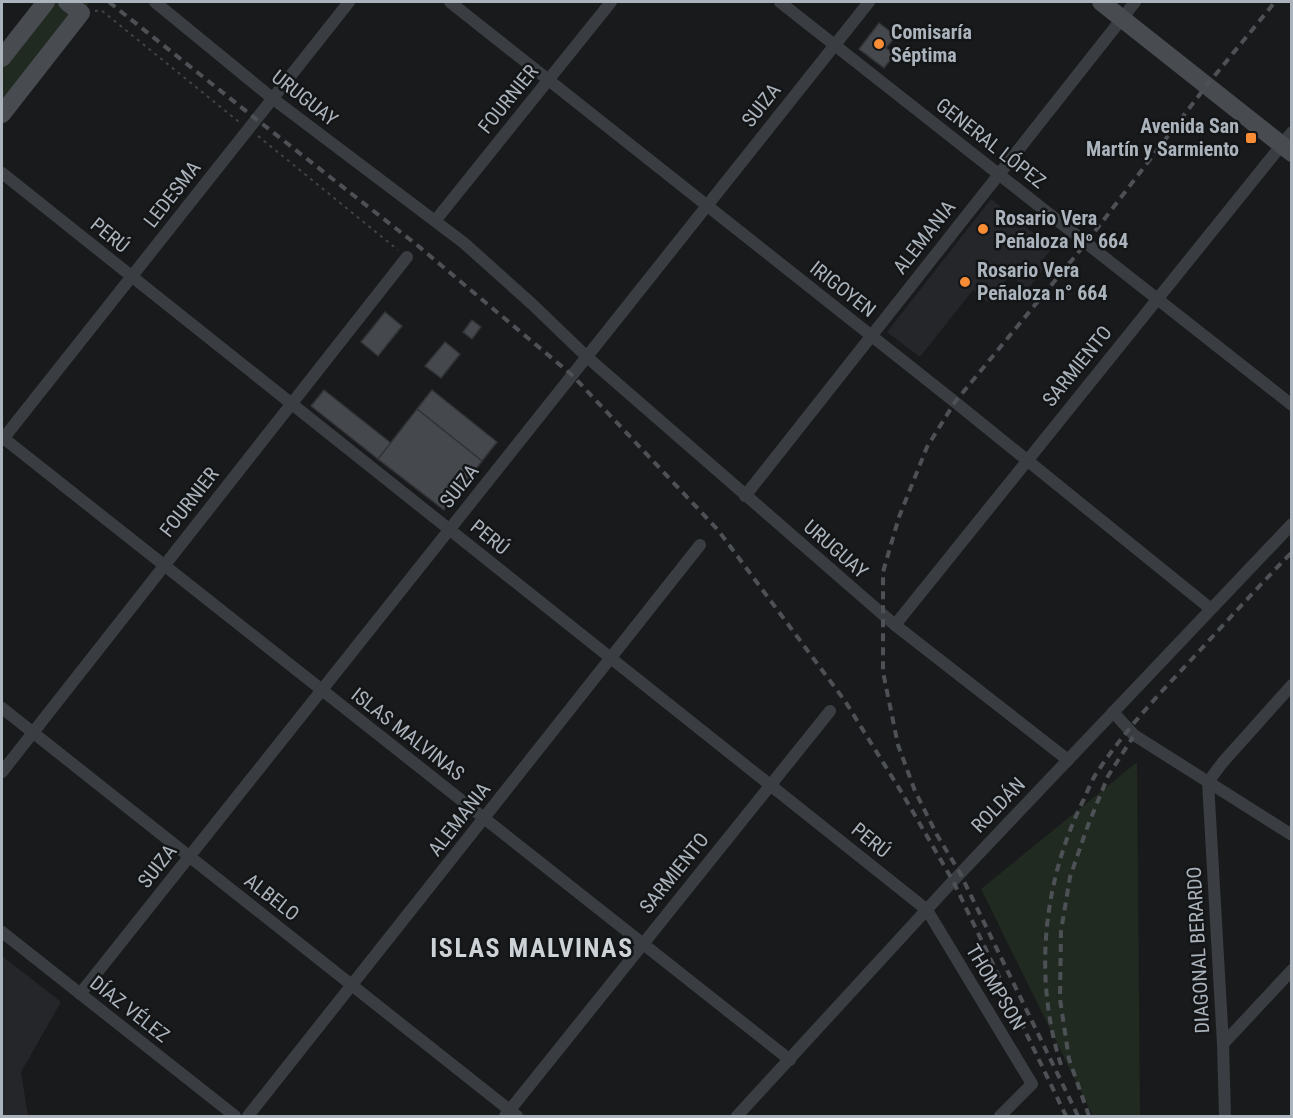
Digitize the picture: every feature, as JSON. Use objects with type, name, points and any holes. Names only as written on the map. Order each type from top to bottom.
[{"type":"main road","points":[[2,58],[46,2]]},
{"type":"main road","points":[[1101,2],[1288,143]]},
{"type":"main road","points":[[2,114],[74,7]]},
{"type":"street","name":"URUGUAY","points":[[155,2],[272,99],[464,243],[587,357],[895,625],[1068,760]]},
{"type":"street","name":"LEDESMA","points":[[2,438],[349,2]]},
{"type":"street","name":"IRIGOYEN","points":[[450,2],[1211,609]]},
{"type":"street","name":"FOURNIER","points":[[435,221],[611,2]]},
{"type":"street","name":"GENERAL LÓPEZ","points":[[780,2],[1292,405]]},
{"type":"street","name":"SUIZA","points":[[80,994],[868,2]]},
{"type":"street","name":"ALEMANIA","points":[[745,496],[1135,2]]},
{"type":"street","name":"SARMIENTO","points":[[895,625],[1156,299],[1288,143]]},
{"type":"street","name":"PERÚ","points":[[2,173],[927,910]]},
{"type":"street","name":"FOURNIER","points":[[2,772],[407,257]]},
{"type":"street","name":"ISLAS MALVINAS","points":[[2,438],[790,1060]]},
{"type":"street","name":"ROLDÁN","points":[[741,1115],[927,910],[1292,524]]},
{"type":"street","name":"ALEMANIA","points":[[248,1116],[700,545]]},
{"type":"street","points":[[1208,782],[1292,685]]},
{"type":"street","name":"ALBELO","points":[[2,708],[352,985],[510,1114]]},
{"type":"street","name":"SARMIENTO","points":[[510,1114],[830,711]]},
{"type":"street","points":[[1113,712],[1134,735],[1292,835]]},
{"type":"street","name":"DIAGONAL BERARDO","points":[[1208,782],[1225,1116]]},
{"type":"street","name":"THOMPSON","points":[[927,910],[1032,1084],[1000,1116]]},
{"type":"street","name":"DÍAZ VÉLEZ","points":[[2,932],[235,1116]]},
{"type":"street","points":[[1223,1044],[1292,970]]},
{"type":"shaded area","points":[[46,2],[90,2],[2,114],[2,58]]},
{"type":"shaded area","name":"Rosario Vera Peñaloza n° 664","points":[[991,199],[1052,248],[1041,262],[1045,267],[1028,289],[1010,275],[988,302],[973,290],[920,357],[887,332]]},
{"type":"shaded area","points":[[1137,762],[1140,1116],[1093,1116],[981,889]]},
{"type":"shaded area","points":[[2,956],[61,1002],[21,1072],[28,1116],[2,1116]]},
{"type":"building","points":[[879,23],[896,36],[886,48],[895,54],[884,68],[859,49]]},
{"type":"building","points":[[385,312],[402,326],[378,356],[361,342]]},
{"type":"building","points":[[472,320],[481,327],[472,339],[463,332]]},
{"type":"building","points":[[445,342],[460,354],[441,378],[425,366]]},
{"type":"building","points":[[324,390],[391,443],[378,459],[311,406]]},
{"type":"building","points":[[432,390],[497,442],[482,461],[417,409]]},
{"type":"building","points":[[417,409],[482,461],[444,510],[378,459]]},
{"type":"railway","points":[[109,2],[417,245],[572,375],[718,530],[845,701],[902,793],[953,881],[1066,1116]]},
{"type":"railway","points":[[1078,1116],[960,873],[937,835],[915,791],[898,745],[883,672],[883,572],[899,517],[927,447],[955,402],[1086,243],[1207,85],[1275,2]]},
{"type":"railway","points":[[1061,1065],[1052,1032],[1047,998],[1045,964],[1047,930],[1051,896],[1059,863],[1070,830],[1090,785],[1119,741],[1143,713],[1292,552]]},
{"type":"railway","points":[[1089,1116],[1069,1059],[1060,999],[1061,931],[1070,877],[1087,828],[1108,776],[1133,737]]},
{"type":"place","name":"Comisaría Séptima","points":[[879,44]]},
{"type":"place","name":"Avenida San Martín y Sarmiento","points":[[1251,138]]},
{"type":"place","name":"Rosario Vera Peñaloza Nº 664","points":[[983,229]]},
{"type":"place","name":"Rosario Vera Peñaloza n° 664","points":[[965,282]]},
{"type":"district","name":"ISLAS MALVINAS","points":[[532,948]]}]
